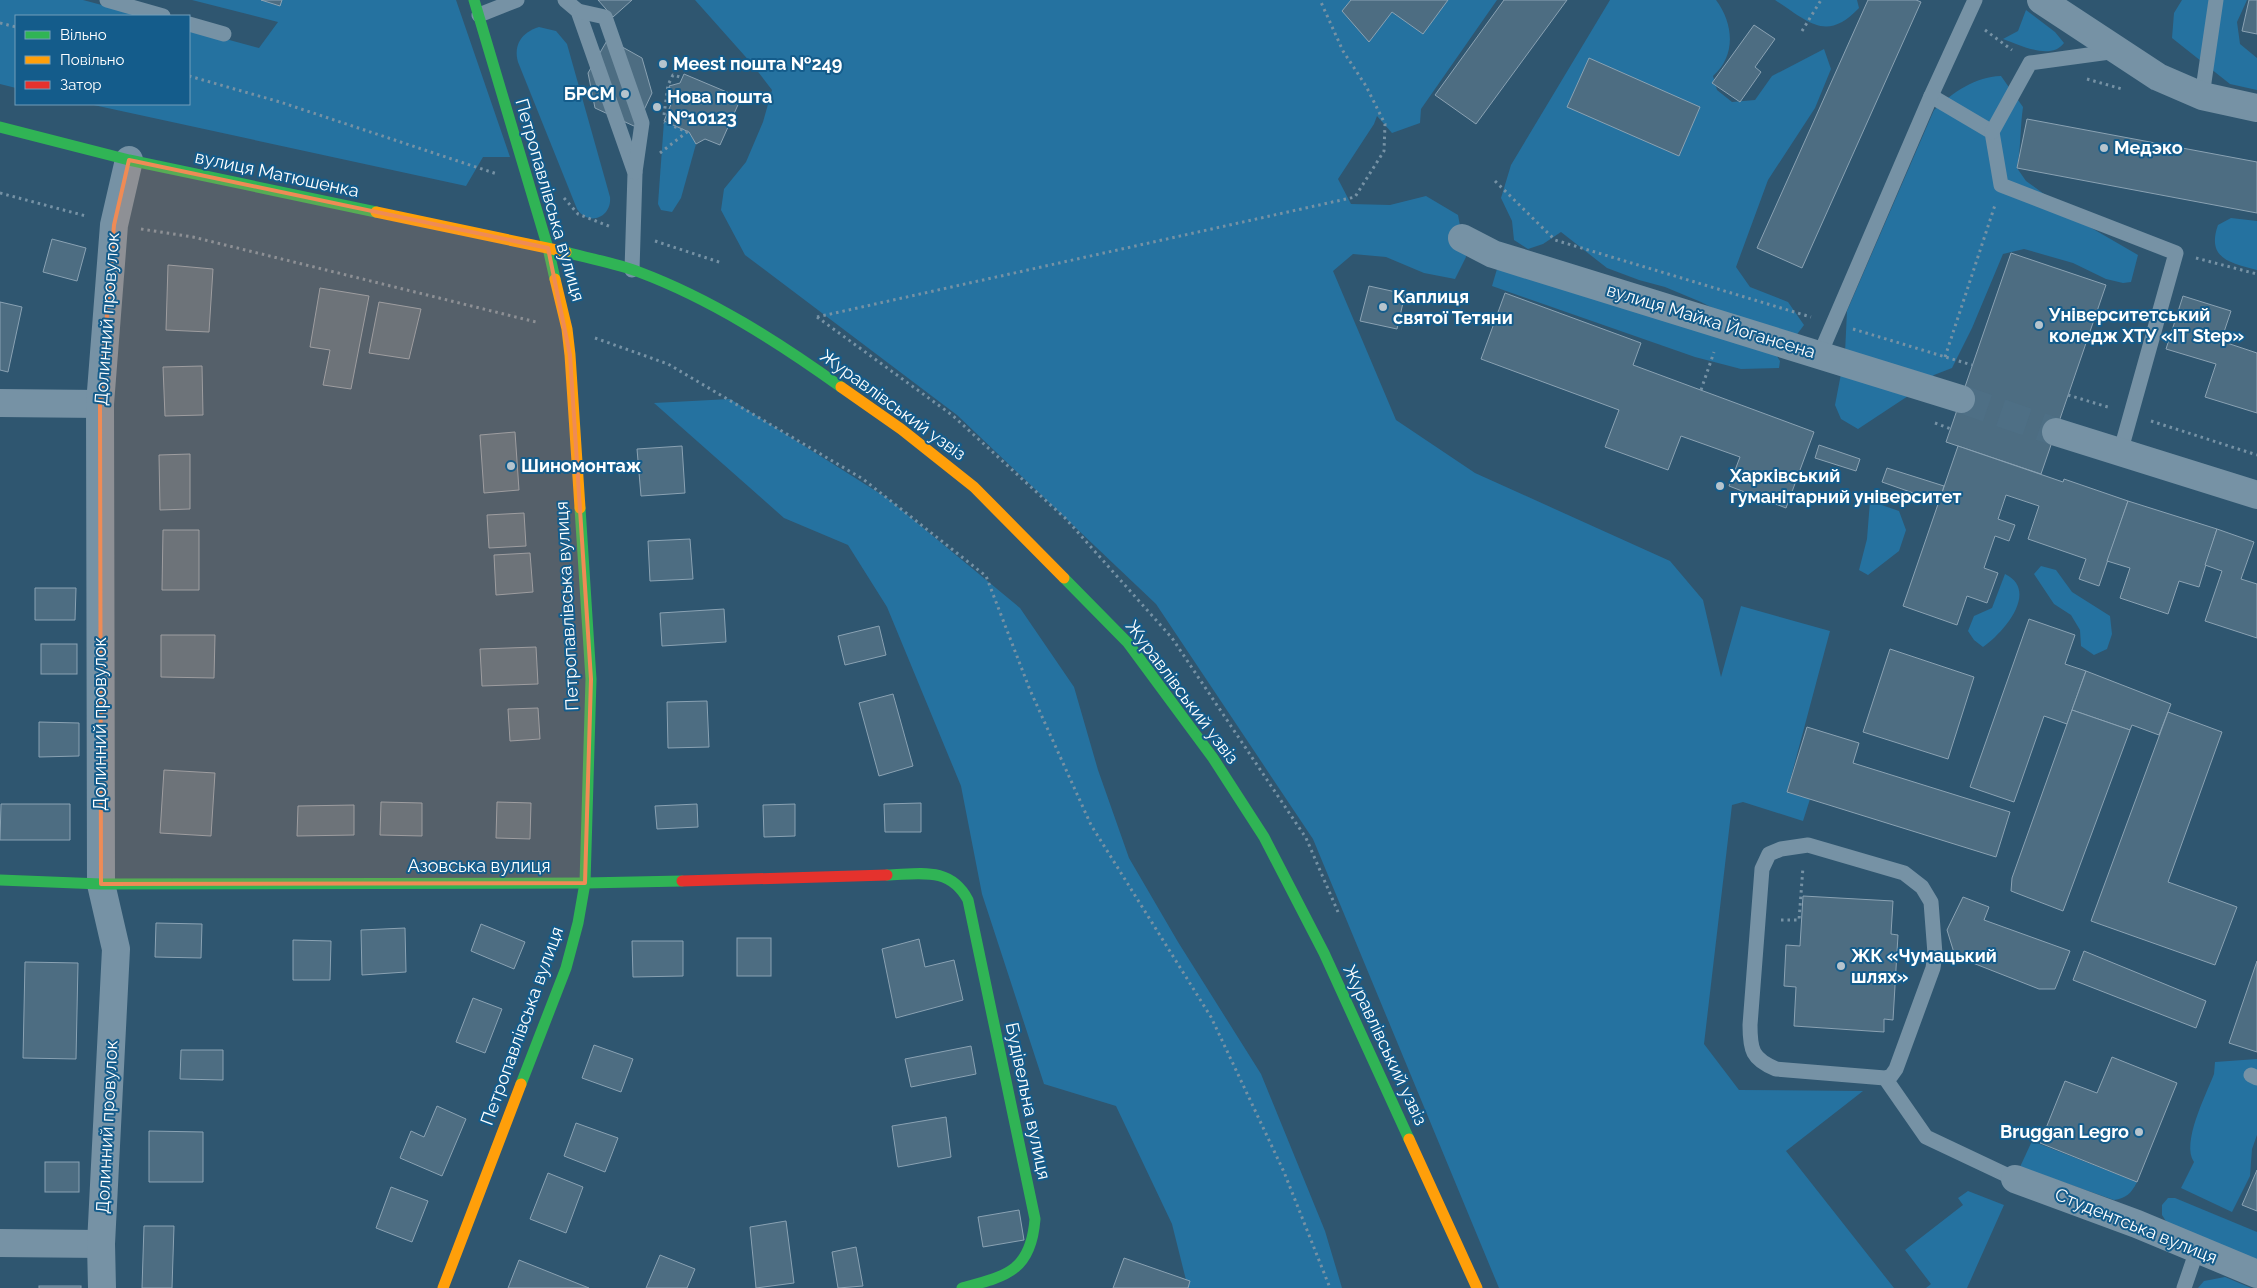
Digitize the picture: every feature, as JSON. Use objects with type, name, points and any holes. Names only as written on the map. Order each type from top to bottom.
[{"type":"street","name":"Петропавлівська вулиця","points":[[443,1288],[566,968],[578,923],[585,884],[591,679],[567,329],[548,248],[474,0]]},
{"type":"street","points":[[2041,0],[2158,77],[2202,96],[2257,108]]},
{"type":"street","name":"вулиця Матюшенка","points":[[0,128],[129,160],[548,248]]},
{"type":"street","name":"Долинний провулок","points":[[102,1288],[101,1244],[116,949],[101,884],[100,404],[114,225],[129,160]]},
{"type":"street","name":"вулиця Майка Йогансена","points":[[1462,238],[1493,254],[1961,399]]},
{"type":"street","name":"Журавлівський узвіз","points":[[548,248],[632,270],[687,293],[784,347],[901,429],[974,487],[1128,643],[1213,758],[1264,837],[1324,953],[1477,1288]]},
{"type":"street","points":[[0,403],[100,404]]},
{"type":"street","points":[[2056,432],[2257,495]]},
{"type":"street","name":"Азовська вулиця","points":[[0,880],[101,884],[585,884],[937,874],[956,883]]},
{"type":"street","name":"Будівельна вулиця","points":[[956,883],[964,891],[968,900],[1035,1220],[1035,1235],[1031,1249],[1022,1263],[1011,1272],[997,1278],[962,1288]]},
{"type":"street","name":"Студентська вулиця","points":[[2015,1179],[2137,1224],[2257,1274]]},
{"type":"street","points":[[0,1243],[101,1244]]},
{"type":"lane","points":[[107,0],[160,15]]},
{"type":"lane","points":[[478,16],[517,0]]},
{"type":"lane","points":[[565,0],[578,11],[605,17],[642,123],[635,173],[632,270]]},
{"type":"lane","points":[[1820,354],[1930,96],[1975,0]]},
{"type":"lane","points":[[2202,96],[2216,0]]},
{"type":"lane","points":[[578,11],[635,173]]},
{"type":"lane","points":[[190,24],[224,34]]},
{"type":"lane","points":[[2118,50],[2030,63],[1992,132],[2001,185],[2176,253],[2120,453]]},
{"type":"lane","points":[[1930,96],[1992,132]]},
{"type":"lane","points":[[1808,845],[1895,870],[1904,873],[1922,887],[1931,902],[1935,954],[1933,968],[1896,1069],[1891,1076],[1885,1078],[1776,1069],[1760,1062],[1750,1047],[1762,869],[1769,854],[1781,849],[1808,845]]},
{"type":"lane","points":[[1885,1078],[1926,1138],[2015,1179]]},
{"type":"lane","points":[[2184,1288],[2197,1250]]},
{"type":"path","points":[[817,317],[1355,197],[1384,151],[1385,124],[1366,86],[1343,51],[1320,0]]},
{"type":"path","points":[[1802,31],[1821,0]]},
{"type":"path","points":[[0,23],[15,27]]},
{"type":"path","points":[[661,130],[668,85],[673,75],[680,78]]},
{"type":"path","points":[[190,76],[280,102],[503,176]]},
{"type":"path","points":[[659,147],[658,155],[687,132],[663,122]]},
{"type":"path","points":[[1495,181],[1555,240],[1972,365]]},
{"type":"path","points":[[1945,357],[2001,185]]},
{"type":"path","points":[[0,193],[114,225],[193,237],[567,329],[668,364],[863,479],[986,576],[1030,690],[1091,824],[1211,1017],[1284,1172],[1330,1288]]},
{"type":"path","points":[[2176,253],[2257,274]]},
{"type":"path","points":[[1701,390],[1714,352]]},
{"type":"path","points":[[2068,395],[2257,455]]},
{"type":"path","points":[[1774,920],[1799,920],[1803,859]]},
{"type":"highlighted area","points":[[129,160],[548,248],[570,355],[591,679],[585,883],[101,884],[100,404],[114,225]]},
{"type":"shaded area","points":[[0,0],[83,0],[139,15],[15,15],[15,88],[0,84]]},
{"type":"shaded area","points":[[192,0],[456,0],[510,157],[483,157],[466,186],[94,105],[190,105],[190,29],[259,48],[278,22]]},
{"type":"shaded area","points":[[695,0],[1497,0],[1421,109],[1420,123],[1392,133],[1377,116],[1374,124],[1338,179],[1351,204],[1390,205],[1426,196],[1458,215],[1466,257],[1455,279],[1424,273],[1386,257],[1353,254],[1333,271],[1396,420],[1475,473],[1670,561],[1703,600],[1721,677],[1741,606],[1830,631],[1787,792],[1810,799],[1803,821],[1743,802],[1732,805],[1704,1044],[1739,1090],[1863,1091],[1786,1151],[1894,1288],[1499,1288],[1313,839],[1156,604],[957,415],[745,255],[721,210],[724,189],[746,162],[763,122],[772,90],[752,64]]},
{"type":"shaded area","points":[[1610,0],[1716,0],[1726,19],[1730,39],[1726,59],[1713,76],[1717,90],[1732,102],[1755,100],[1772,76],[1824,49],[1831,69],[1815,108],[1768,180],[1736,267],[1750,287],[1788,302],[1804,325],[1795,337],[1754,329],[1701,302],[1665,287],[1607,268],[1561,232],[1543,244],[1528,249],[1514,240],[1512,221],[1501,198],[1511,165]]},
{"type":"shaded area","points":[[1775,0],[1857,0],[1859,8],[1847,19],[1827,26],[1807,21]]},
{"type":"shaded area","points":[[2182,0],[2247,0],[2237,22],[2240,44],[2257,58],[2257,90],[2230,84],[2172,38],[2174,13]]},
{"type":"shaded area","points":[[2026,10],[2055,32],[2064,43],[2051,51],[2043,51],[2026,48],[2003,39],[2018,31]]},
{"type":"shaded area","points":[[539,27],[556,31],[567,44],[610,197],[610,204],[607,210],[599,217],[588,218],[577,209],[518,62],[517,50],[520,40],[528,32]]},
{"type":"shaded area","points":[[2001,76],[2023,107],[2017,168],[2026,181],[2088,226],[2138,255],[2131,282],[2123,283],[2106,279],[2073,263],[2024,249],[2003,254],[1972,328],[1952,368],[1934,375],[1908,396],[1858,429],[1841,419],[1835,405],[1845,353],[1847,311],[1934,110],[1949,97],[1973,82]]},
{"type":"shaded area","points":[[664,121],[689,132],[696,144],[681,198],[672,212],[661,210],[658,204]]},
{"type":"shaded area","points":[[2231,218],[2257,221],[2257,270],[2230,262],[2218,252],[2215,245],[2215,236],[2218,225]]},
{"type":"shaded area","points":[[1497,269],[1775,353],[1780,361],[1779,368],[1741,369],[1695,357],[1492,286]]},
{"type":"shaded area","points":[[730,399],[887,498],[1020,608],[1074,687],[1098,770],[1129,858],[1178,942],[1261,1074],[1325,1231],[1342,1288],[1188,1288],[1172,1224],[1116,1106],[1044,1084],[982,894],[961,786],[887,607],[848,545],[784,518],[654,403]]},
{"type":"shaded area","points":[[1870,501],[1899,511],[1906,530],[1899,551],[1868,575],[1859,570],[1867,539]]},
{"type":"shaded area","points":[[2041,566],[2056,570],[2072,592],[2110,616],[2112,634],[2107,649],[2094,655],[2081,646],[2080,630],[2071,615],[2054,604],[2034,574]]},
{"type":"shaded area","points":[[2005,574],[2015,581],[2019,591],[2019,601],[2015,612],[2008,622],[1983,647],[1974,640],[1968,631],[1974,616],[1992,608]]},
{"type":"shaded area","points":[[2257,1059],[2257,1135],[2252,1149],[2250,1176],[2232,1212],[2181,1188],[2194,1162],[2191,1154],[2193,1131],[2214,1074],[2215,1062]]},
{"type":"shaded area","points":[[2032,1141],[2137,1182],[2128,1195],[2114,1200],[2020,1167]]},
{"type":"shaded area","points":[[1968,1191],[2004,1205],[1967,1288],[1926,1288],[1931,1284],[1905,1250],[1963,1205],[1958,1198]]},
{"type":"shaded area","points":[[2168,1198],[2175,1198],[2257,1232],[2257,1262],[2169,1226],[2162,1215],[2162,1205]]},
{"type":"shaded area","points":[[2225,1277],[2251,1288],[2198,1288],[2204,1281]]},
{"type":"building","points":[[261,0],[282,0],[280,6]]},
{"type":"building","points":[[598,0],[632,0],[613,17]]},
{"type":"building","points":[[1351,0],[1448,0],[1423,34],[1392,12],[1369,42],[1342,11]]},
{"type":"building","points":[[1504,0],[1567,0],[1476,124],[1435,95]]},
{"type":"building","points":[[1868,0],[1916,0],[1921,2],[1802,268],[1757,248]]},
{"type":"building","points":[[2249,0],[2257,0],[2257,34],[2242,31]]},
{"type":"building","points":[[1754,25],[1775,39],[1755,67],[1761,72],[1740,102],[1712,83]]},
{"type":"building","points":[[608,39],[642,58],[652,93],[636,127],[595,108],[588,73]]},
{"type":"building","points":[[1589,58],[1700,107],[1679,156],[1567,107]]},
{"type":"building","points":[[684,74],[741,98],[720,145],[705,139],[696,144],[689,132],[664,121],[674,97],[669,86],[680,83]]},
{"type":"building","points":[[2027,119],[2257,162],[2257,213],[2017,168]]},
{"type":"building","points":[[52,239],[86,248],[77,281],[43,272]]},
{"type":"building","name":"Університетський коледж ХТУ «IT Step»","points":[[2011,253],[2106,285],[2041,474],[1946,442]]},
{"type":"building","points":[[168,265],[213,269],[209,332],[166,330]]},
{"type":"building","name":"Каплиця святої Тетяни","points":[[1369,286],[1405,294],[1397,329],[1360,321]]},
{"type":"building","points":[[320,288],[369,296],[351,389],[323,385],[330,350],[310,347]]},
{"type":"building","points":[[1505,293],[1641,343],[1633,365],[1814,432],[1786,508],[1729,486],[1740,457],[1681,436],[1668,470],[1605,447],[1619,410],[1481,359]]},
{"type":"building","points":[[2183,296],[2231,311],[2221,341],[2257,353],[2257,413],[2205,397],[2216,364],[2166,349]]},
{"type":"building","points":[[0,302],[22,307],[8,372],[0,370]]},
{"type":"building","points":[[379,302],[421,309],[409,359],[369,353]]},
{"type":"building","points":[[202,366],[203,415],[165,416],[163,367]]},
{"type":"building","points":[[515,432],[519,490],[484,493],[480,435]]},
{"type":"building","points":[[1819,445],[1860,459],[1856,471],[1815,458]]},
{"type":"building","points":[[682,446],[685,493],[641,496],[637,449]]},
{"type":"building","points":[[1958,446],[2063,482],[2064,479],[2128,501],[2099,586],[2079,579],[2086,559],[2028,539],[2039,506],[2006,495],[1998,519],[2015,525],[2009,541],[1995,536],[1984,568],[1998,573],[1987,603],[1967,596],[1957,625],[1903,606]]},
{"type":"building","points":[[190,454],[190,509],[160,510],[159,455]]},
{"type":"building","points":[[1887,468],[1944,486],[1939,502],[1882,482]]},
{"type":"building","points":[[2128,501],[2217,529],[2199,587],[2179,581],[2168,614],[2120,598],[2130,568],[2107,561]]},
{"type":"building","points":[[524,513],[526,546],[489,548],[487,515]]},
{"type":"building","points":[[2217,529],[2254,542],[2241,579],[2257,584],[2257,638],[2205,621],[2222,571],[2205,565]]},
{"type":"building","points":[[163,530],[199,530],[199,590],[162,590]]},
{"type":"building","points":[[690,539],[693,579],[650,581],[648,541]]},
{"type":"building","points":[[530,553],[533,592],[496,595],[494,555]]},
{"type":"building","points":[[35,588],[76,588],[75,620],[35,620]]},
{"type":"building","points":[[724,609],[726,642],[662,646],[660,613]]},
{"type":"building","points":[[2029,619],[2075,635],[2065,664],[2086,671],[2067,724],[2044,716],[2014,802],[1970,787]]},
{"type":"building","points":[[879,626],[886,655],[845,665],[838,636]]},
{"type":"building","points":[[161,635],[215,635],[214,678],[161,677]]},
{"type":"building","points":[[41,644],[77,644],[77,674],[41,674]]},
{"type":"building","points":[[536,647],[538,684],[482,686],[480,649]]},
{"type":"building","points":[[1890,649],[1974,677],[1948,759],[1863,732]]},
{"type":"building","points":[[2086,671],[2171,704],[2159,735],[2132,725],[2130,730],[2072,710]]},
{"type":"building","points":[[893,694],[913,766],[879,776],[859,703]]},
{"type":"building","points":[[707,701],[709,747],[668,748],[667,702]]},
{"type":"building","points":[[538,708],[540,739],[510,741],[508,709]]},
{"type":"building","points":[[2072,710],[2130,730],[2063,911],[2011,891],[2012,878]]},
{"type":"building","points":[[2168,712],[2222,732],[2168,882],[2237,907],[2215,965],[2091,921]]},
{"type":"building","points":[[39,722],[79,723],[79,756],[39,757]]},
{"type":"building","points":[[1807,727],[1859,743],[1853,763],[2010,812],[1996,857],[1787,792]]},
{"type":"building","points":[[164,770],[215,773],[211,836],[160,833]]},
{"type":"building","points":[[381,802],[422,803],[422,836],[380,835]]},
{"type":"building","points":[[497,802],[531,803],[530,839],[496,838]]},
{"type":"building","points":[[921,803],[921,832],[885,832],[884,804]]},
{"type":"building","points":[[1,804],[70,804],[70,840],[0,840]]},
{"type":"building","points":[[697,804],[698,827],[657,829],[655,806]]},
{"type":"building","points":[[795,804],[795,836],[764,837],[763,805]]},
{"type":"building","points":[[354,805],[354,835],[297,836],[298,806]]},
{"type":"building","name":"ЖК «Чумацький шлях»","points":[[1803,896],[1893,901],[1891,934],[1898,935],[1893,1020],[1884,1019],[1884,1032],[1794,1026],[1796,987],[1784,986],[1786,945],[1800,946]]},
{"type":"building","points":[[1963,897],[1989,907],[1984,920],[2070,951],[2055,989],[2039,989],[1955,956],[1947,930]]},
{"type":"building","points":[[156,923],[202,924],[201,958],[155,957]]},
{"type":"building","points":[[481,924],[525,942],[514,969],[471,951]]},
{"type":"building","points":[[405,928],[406,972],[362,975],[361,930]]},
{"type":"building","points":[[737,938],[771,938],[771,976],[737,976]]},
{"type":"building","points":[[919,939],[925,967],[954,960],[963,1000],[896,1018],[882,949]]},
{"type":"building","points":[[293,940],[331,941],[330,980],[293,980]]},
{"type":"building","points":[[632,941],[683,941],[683,976],[633,977]]},
{"type":"building","points":[[2084,951],[2206,1001],[2196,1028],[2073,980]]},
{"type":"building","points":[[2257,961],[2257,1052],[2229,1043]]},
{"type":"building","points":[[25,962],[78,963],[76,1059],[23,1058]]},
{"type":"building","points":[[473,998],[502,1009],[485,1053],[456,1042]]},
{"type":"building","points":[[594,1045],[633,1059],[621,1092],[582,1078]]},
{"type":"building","points":[[971,1046],[976,1074],[911,1087],[905,1059]]},
{"type":"building","points":[[181,1050],[223,1050],[223,1080],[180,1079]]},
{"type":"building","points":[[2112,1057],[2177,1083],[2137,1182],[2040,1143],[2065,1081],[2097,1093]]},
{"type":"building","points":[[437,1106],[466,1119],[442,1176],[400,1158],[411,1131],[424,1137]]},
{"type":"building","points":[[946,1117],[951,1157],[898,1167],[892,1126]]},
{"type":"building","points":[[576,1123],[618,1138],[605,1172],[564,1156]]},
{"type":"building","points":[[149,1131],[203,1132],[203,1182],[149,1182]]},
{"type":"building","points":[[45,1162],[79,1162],[79,1192],[45,1192]]},
{"type":"building","points":[[2257,1170],[2257,1211],[2242,1205]]},
{"type":"building","points":[[548,1173],[583,1187],[566,1233],[530,1219]]},
{"type":"building","points":[[391,1187],[428,1201],[412,1242],[376,1228]]},
{"type":"building","points":[[1019,1210],[1024,1240],[983,1247],[978,1217]]},
{"type":"building","points":[[786,1221],[794,1283],[756,1288],[750,1227]]},
{"type":"building","points":[[144,1226],[174,1226],[172,1288],[142,1288]]},
{"type":"building","points":[[856,1247],[863,1286],[838,1288],[832,1252]]},
{"type":"building","points":[[660,1255],[695,1269],[687,1288],[646,1288]]},
{"type":"building","points":[[1124,1258],[1190,1281],[1188,1288],[1113,1288]]},
{"type":"building","points":[[519,1260],[589,1288],[508,1288]]},
{"type":"building","points":[[39,1286],[81,1286],[81,1288],[39,1288]]},
{"type":"tunnel","points":[[1961,399],[2056,432]]},
{"type":"traffic: fast","points":[[474,0],[548,248],[555,279]]},
{"type":"traffic: fast","points":[[0,127],[129,160],[376,212]]},
{"type":"traffic: fast","points":[[566,252],[630,269],[692,295],[768,338],[841,387]]},
{"type":"traffic: fast","points":[[521,1084],[566,968],[578,923],[585,883],[591,679],[580,508]]},
{"type":"traffic: fast","points":[[1064,578],[1128,643],[1213,758],[1264,837],[1324,953],[1409,1139]]},
{"type":"traffic: fast","points":[[887,875],[933,874],[943,877],[961,889],[968,900],[1035,1219],[1033,1236],[1022,1261],[1004,1275],[962,1288]]},
{"type":"traffic: fast","points":[[0,880],[101,884],[682,881]]},
{"type":"traffic: slow","points":[[376,212],[566,252]]},
{"type":"traffic: slow","points":[[555,279],[567,329],[570,355],[580,508]]},
{"type":"traffic: slow","points":[[841,387],[901,429],[974,487],[1064,578]]},
{"type":"traffic: slow","points":[[443,1288],[521,1084]]},
{"type":"traffic: slow","points":[[1409,1139],[1477,1288]]},
{"type":"traffic: jam","points":[[682,881],[887,875]]},
{"type":"place","name":"Meest пошта №249","points":[[663,64]]},
{"type":"place","name":"БРСМ","points":[[625,94]]},
{"type":"place","name":"Нова пошта №10123","points":[[657,107]]},
{"type":"place","name":"Медэко","points":[[2104,148]]},
{"type":"place","name":"Каплиця святої Тетяни","points":[[1383,307]]},
{"type":"place","name":"Університетський коледж ХТУ «IT Step»","points":[[2039,325]]},
{"type":"place","name":"Шиномонтаж","points":[[511,466]]},
{"type":"place","name":"Харківський гуманітарний університет","points":[[1720,486]]},
{"type":"place","name":"ЖК «Чумацький шлях»","points":[[1841,966]]},
{"type":"place","name":"Bruggan Legro","points":[[2139,1132]]}]
